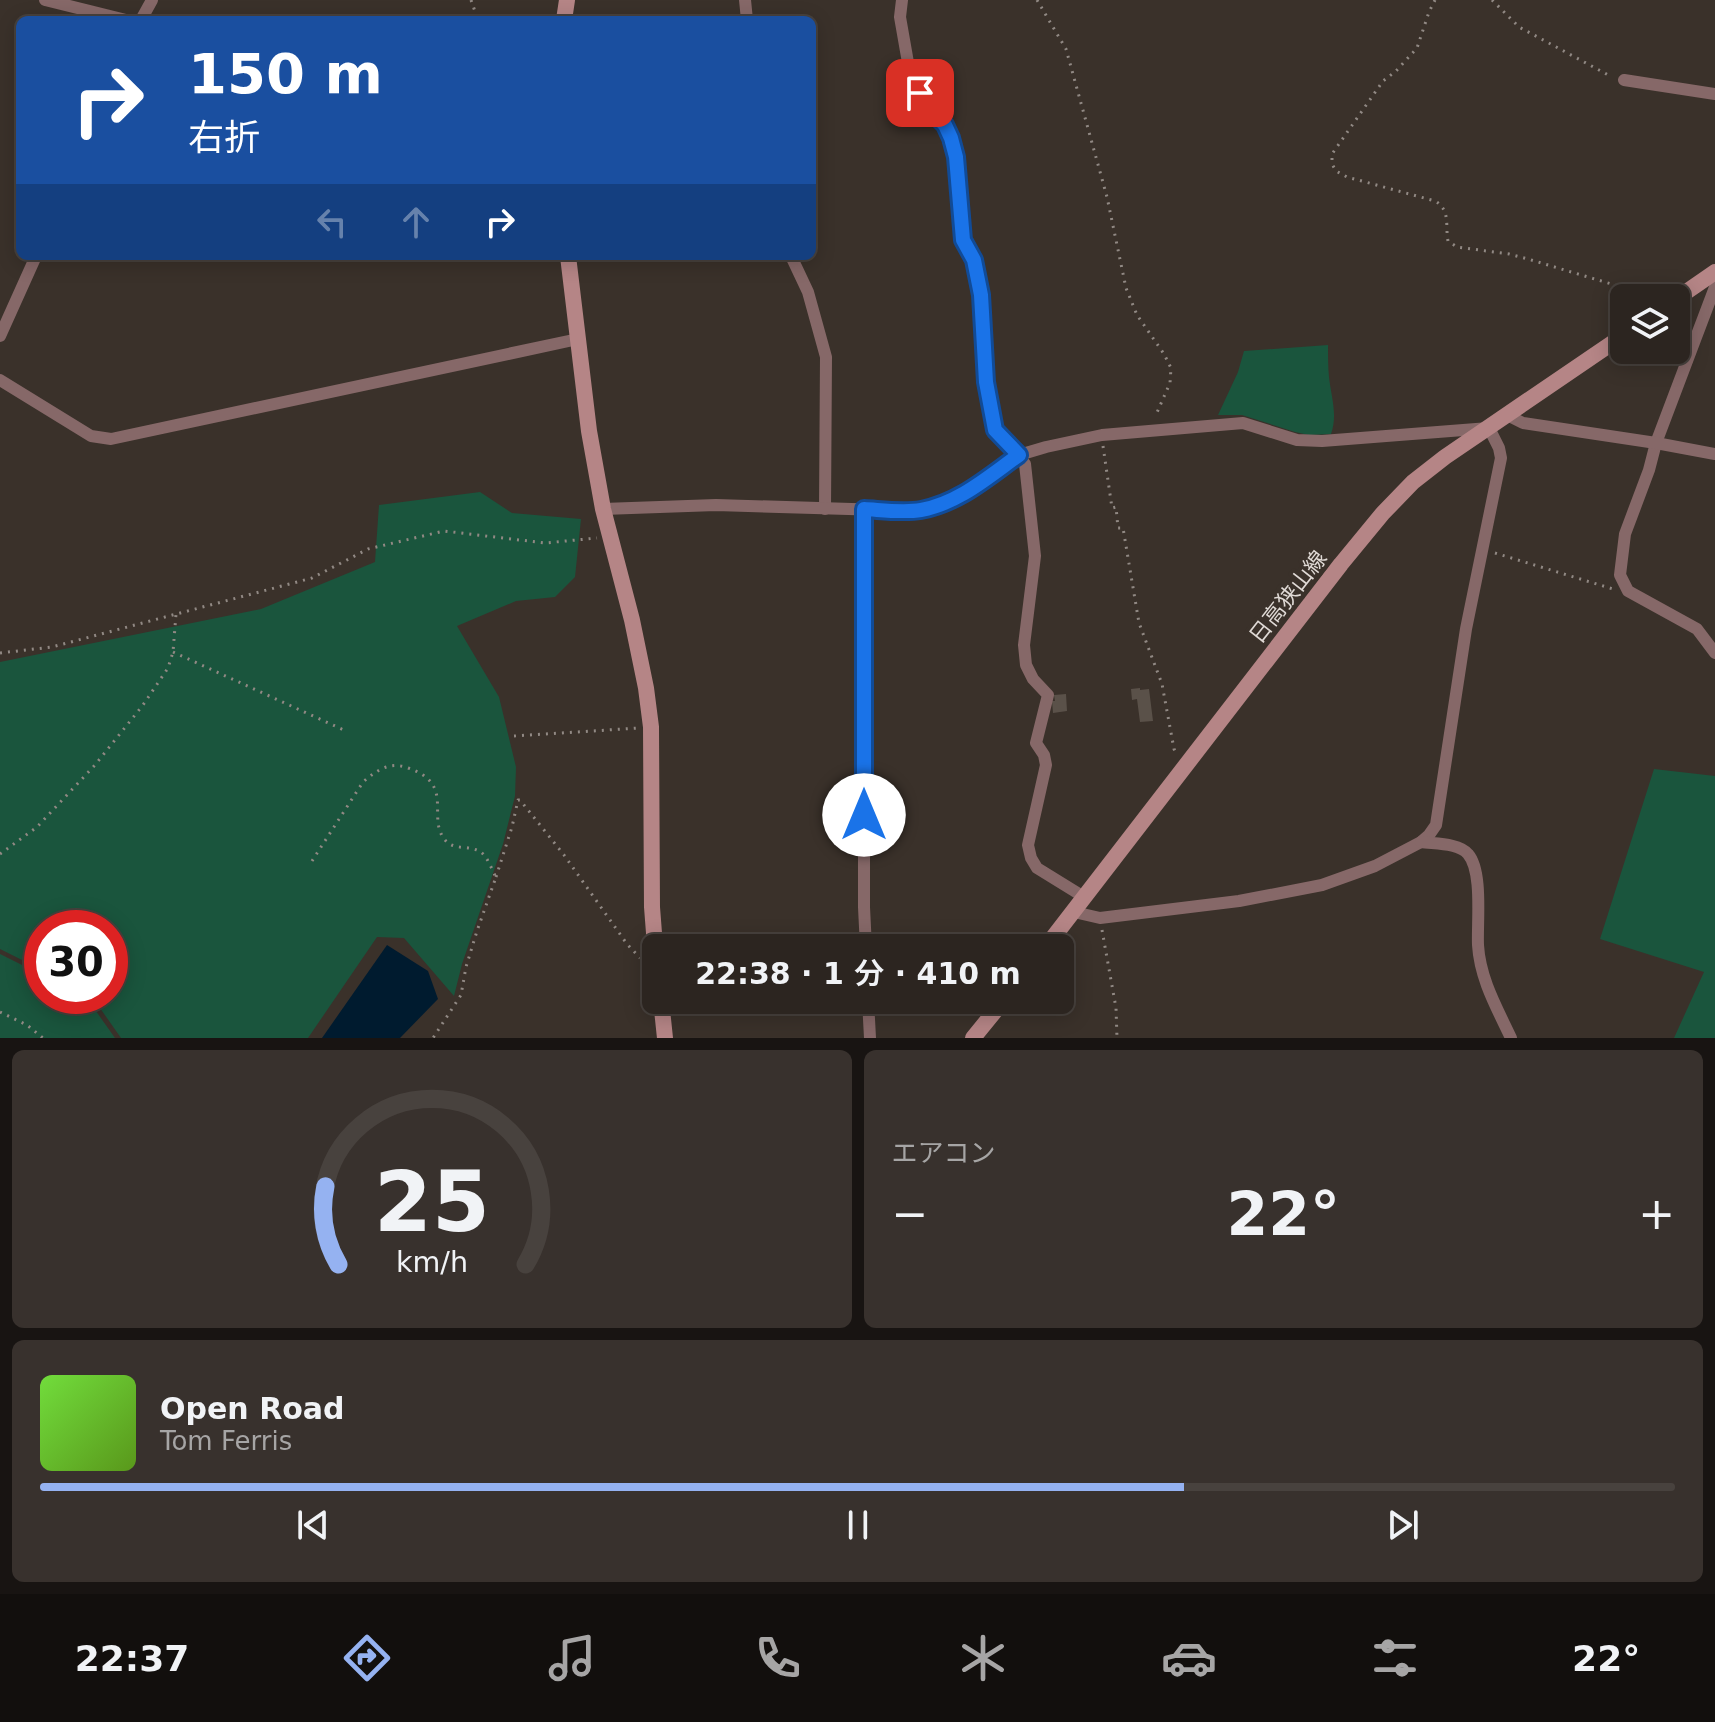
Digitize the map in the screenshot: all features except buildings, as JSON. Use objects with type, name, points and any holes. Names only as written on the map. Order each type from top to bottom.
[{"type":"main road","points":[[568,260],[589,431],[603,509],[632,620],[651,727],[652,934]]},
{"type":"main road","points":[[1690,289],[1715,272]]},
{"type":"main road","name":"日高狭山線","points":[[1056,934],[1383,513],[1413,482],[1445,457],[1610,345]]},
{"type":"main road","points":[[662,1014],[665,1038]]},
{"type":"main road","points":[[973,1038],[993,1014]]},
{"type":"street","points":[[45,0],[110,16]]},
{"type":"street","points":[[902,0],[900,17],[910,74],[931,111],[945,125],[956,157],[960,222],[963,240],[974,260],[981,295],[986,382],[995,430],[1025,464],[1035,556],[1024,645],[1026,665],[1033,679],[1048,695],[1036,743],[1046,765],[1028,845],[1037,868],[1084,897]]},
{"type":"street","points":[[1624,80],[1715,94]]},
{"type":"street","points":[[0,336],[34,260]]},
{"type":"street","points":[[793,260],[808,292],[826,357],[825,509]]},
{"type":"street","points":[[1715,287],[1625,534],[1620,575],[1628,591],[1697,629],[1715,653]]},
{"type":"street","points":[[0,380],[91,436],[111,439],[578,339]]},
{"type":"street","points":[[1507,415],[1523,423],[1715,454]]},
{"type":"street","points":[[603,509],[716,505],[917,511],[941,505],[969,491],[1019,455],[1102,435],[1243,423],[1297,440],[1322,441],[1489,428],[1501,458],[1466,629],[1436,825],[1429,835],[1375,866],[1322,885],[1239,901],[1100,918],[1074,912]]},
{"type":"street","points":[[864,509],[865,934]]},
{"type":"street","points":[[1421,842],[1467,851],[1477,867],[1478,948],[1484,979],[1511,1038]]},
{"type":"street","points":[[869,1014],[870,1038]]},
{"type":"path","points":[[1037,0],[1066,49],[1107,197],[1126,288],[1137,315],[1171,368],[1170,383],[1150,429]]},
{"type":"path","points":[[1435,0],[1417,48],[1383,81],[1336,147],[1332,154],[1336,171],[1442,205],[1447,214],[1448,241],[1457,247],[1509,254],[1611,284]]},
{"type":"path","points":[[1492,0],[1519,27],[1536,38],[1608,76],[1624,80]]},
{"type":"path","points":[[1102,435],[1112,508],[1116,507],[1118,528],[1123,528],[1139,623],[1162,684],[1174,749],[1186,764]]},
{"type":"path","points":[[0,653],[52,647],[312,578],[368,549],[444,531],[545,543],[610,537]]},
{"type":"path","points":[[1482,549],[1612,589],[1624,585]]},
{"type":"path","points":[[0,854],[37,827],[95,765],[143,705],[168,668],[173,652],[176,614]]},
{"type":"path","points":[[173,652],[346,731]]},
{"type":"path","points":[[514,736],[651,727]]},
{"type":"path","points":[[312,861],[363,782],[386,766],[398,765],[421,773],[435,790],[442,837],[451,846],[475,849],[484,854],[496,877]]},
{"type":"path","points":[[433,1038],[461,995],[473,943],[518,800],[564,855],[627,944],[642,959]]},
{"type":"path","points":[[1100,918],[1116,1008],[1117,1038]]},
{"type":"path","points":[[0,1012],[27,1025],[43,1038]]},
{"type":"green space","points":[[1328,345],[1334,413],[1331,434],[1309,435],[1242,415],[1218,415],[1244,351]]},
{"type":"green space","points":[[480,492],[512,513],[581,519],[575,577],[555,597],[516,601],[457,626],[499,697],[516,767],[515,796],[503,844],[454,996],[404,938],[377,937],[308,1038],[121,1038],[104,1014],[128,1014],[128,910],[24,910],[24,961],[0,949],[0,662],[261,609],[375,562],[379,505]]},
{"type":"green space","points":[[1654,769],[1715,776],[1715,1038],[1674,1038],[1704,972],[1600,939]]},
{"type":"green space","points":[[0,954],[24,966],[24,1014],[98,1014],[115,1038],[0,1038]]},
{"type":"water","points":[[387,945],[428,971],[438,999],[400,1038],[322,1038]]},
{"type":"route","points":[[864,815],[864,509],[917,511],[941,505],[969,491],[1019,455],[995,430],[986,382],[981,295],[974,260],[963,240],[956,157],[951,138],[945,125],[931,111],[920,93]]}]
